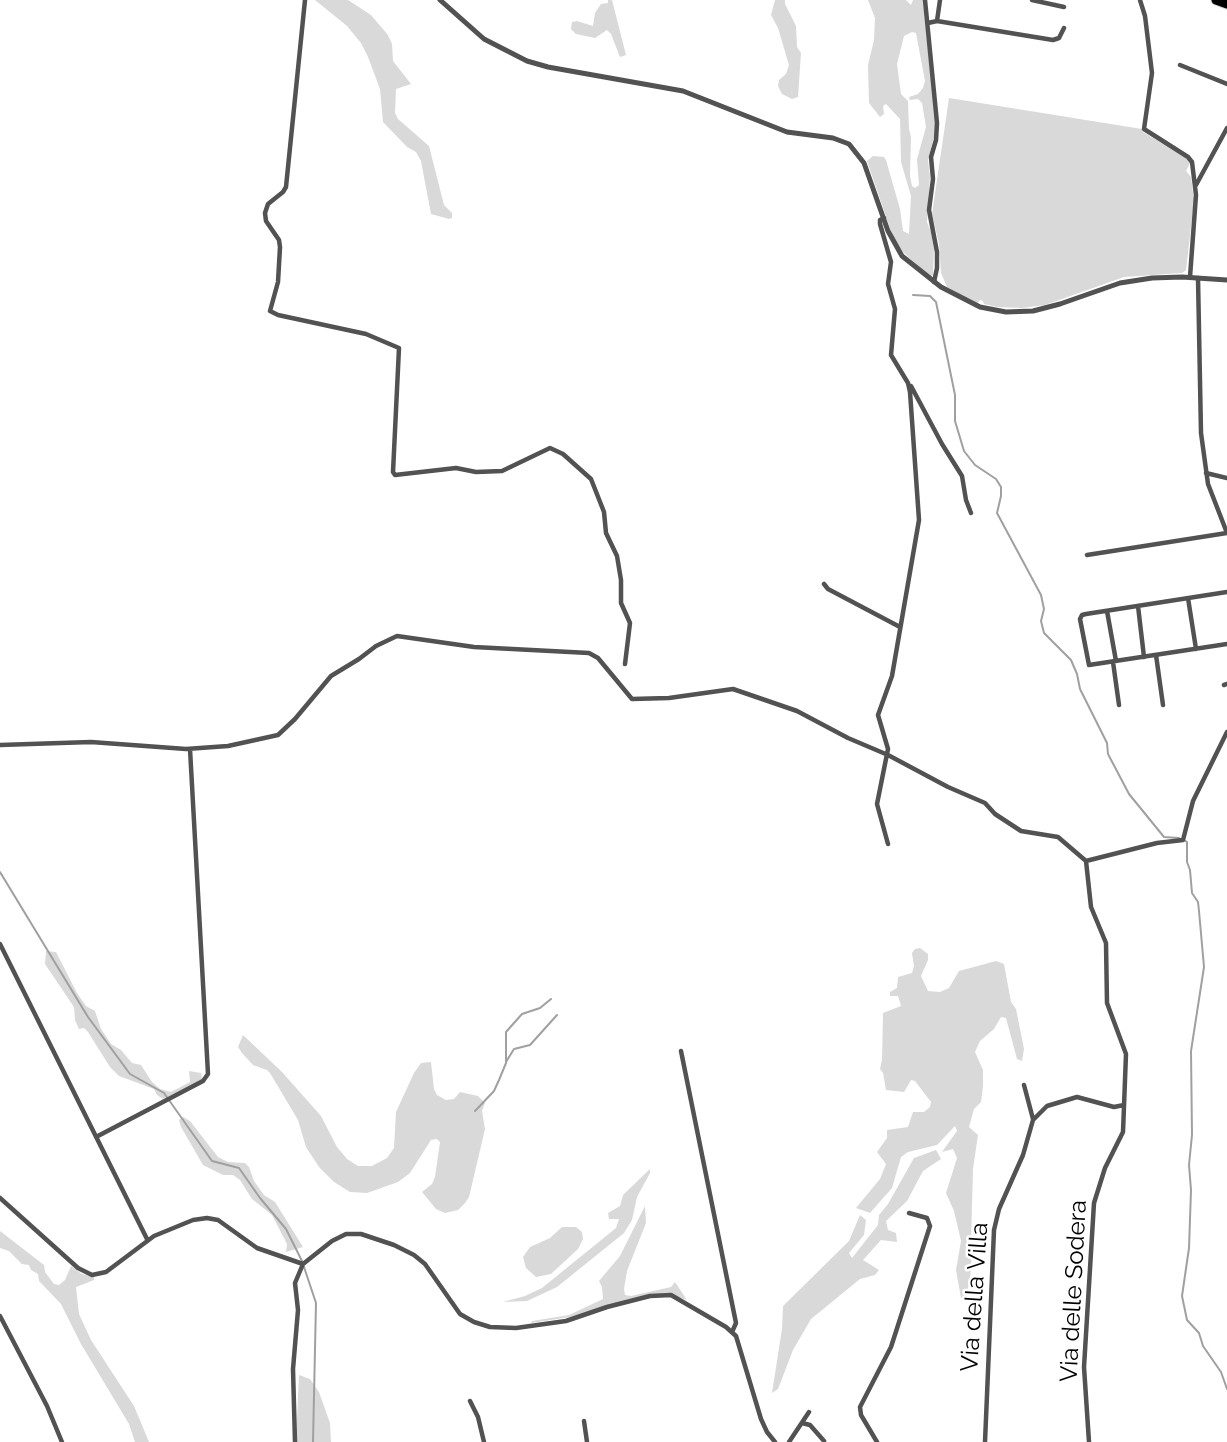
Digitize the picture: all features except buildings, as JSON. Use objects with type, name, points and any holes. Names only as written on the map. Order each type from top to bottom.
[{"type":"highway","points":[[1216,0],[1227,4]]},
{"type":"street","points":[[304,0],[286,187],[268,204],[265,216],[279,240],[280,247],[278,282],[270,311],[366,334],[399,348],[395,475],[456,468],[495,472],[508,469],[551,448],[563,454],[589,477],[604,509],[607,533],[617,556],[621,580],[620,600],[630,621],[625,664]]},
{"type":"street","points":[[440,0],[484,39],[527,61],[684,91],[787,132],[821,135],[845,142],[858,152],[864,163],[888,231],[902,256],[934,282],[975,305],[1013,312],[1049,307],[1127,282],[1162,277],[1227,280]]},
{"type":"street","points":[[925,0],[937,123],[931,157],[933,178],[929,210],[937,252],[937,274],[934,282]]},
{"type":"street","points":[[937,21],[940,0]]},
{"type":"street","points":[[1032,0],[1064,7]]},
{"type":"street","points":[[1140,0],[1152,73],[1144,129],[1189,158],[1196,186],[1190,277]]},
{"type":"street","points":[[928,23],[937,21],[1053,40],[1060,37],[1064,28]]},
{"type":"street","points":[[1180,65],[1227,84]]},
{"type":"street","points":[[1196,186],[1227,128]]},
{"type":"street","points":[[884,218],[880,220],[880,224],[891,262],[888,284],[895,309],[891,355],[962,476],[971,513]]},
{"type":"street","points":[[1087,555],[1227,533],[1206,473],[1200,418],[1198,278]]},
{"type":"street","points":[[888,844],[877,804],[888,755],[878,715],[890,684],[919,520],[908,383]]},
{"type":"street","points":[[1206,473],[1227,478]]},
{"type":"street","points":[[824,584],[828,589],[900,627]]},
{"type":"street","points":[[1227,592],[1085,614],[1080,620],[1087,664],[1227,644]]},
{"type":"street","points":[[1188,598],[1196,649]]},
{"type":"street","points":[[1138,607],[1144,657]]},
{"type":"street","points":[[1107,611],[1119,705]]},
{"type":"street","points":[[0,745],[84,742],[190,749],[228,746],[278,735],[331,676],[388,639],[401,636],[474,648],[591,654],[598,658],[631,699],[669,698],[735,689],[797,711],[985,803],[995,814],[1021,831],[1061,839],[1086,861],[1183,838],[1193,801],[1227,732]]},
{"type":"street","points":[[1156,655],[1163,705]]},
{"type":"street","points":[[96,1137],[203,1081],[208,1074],[190,749]]},
{"type":"street","name":"Via delle Sodera","points":[[1086,861],[1091,907],[1107,946],[1107,1003],[1125,1049],[1123,1134],[1107,1164],[1094,1203],[1084,1367],[1089,1442]]},
{"type":"street","points":[[0,944],[147,1239]]},
{"type":"street","points":[[681,1051],[736,1323],[732,1332]]},
{"type":"street","points":[[1024,1085],[1033,1120]]},
{"type":"street","points":[[1033,1120],[1047,1106],[1077,1097],[1116,1108],[1125,1105]]},
{"type":"street","name":"Via della Villa","points":[[985,1442],[994,1230],[999,1209],[1024,1152],[1033,1120]]},
{"type":"street","points":[[0,1198],[87,1274],[106,1272],[147,1239],[192,1220],[211,1218],[221,1222],[257,1248],[303,1264]]},
{"type":"street","points":[[877,1442],[860,1407],[892,1344],[930,1226],[927,1218],[909,1213]]},
{"type":"street","points":[[295,1442],[293,1366],[298,1313],[295,1283],[303,1264],[341,1236],[354,1233],[384,1241],[416,1256],[428,1268],[456,1310],[469,1320],[484,1326],[516,1328],[569,1320],[607,1307],[663,1294],[677,1297],[732,1332],[739,1342],[761,1419],[766,1432],[775,1442]]},
{"type":"street","points":[[0,1316],[46,1404],[62,1442]]},
{"type":"street","points":[[470,1401],[479,1419],[484,1442]]},
{"type":"street","points":[[789,1442],[809,1412]]},
{"type":"street","points":[[584,1422],[587,1442]]},
{"type":"street","points":[[802,1423],[809,1425],[824,1441]]},
{"type":"shaded area","points":[[315,0],[348,0],[371,15],[388,35],[392,44],[393,61],[411,84],[396,89],[395,113],[398,119],[429,146],[444,205],[452,213],[452,218],[431,214],[421,161],[416,152],[407,147],[383,122],[380,89],[361,43],[347,26]]},
{"type":"shaded area","points":[[608,0],[612,0],[626,55],[620,57],[607,30],[595,38],[576,34],[571,29],[572,22],[577,21],[593,26],[595,13],[601,4],[608,3]]},
{"type":"shaded area","points":[[775,0],[785,0],[796,26],[797,47],[801,53],[798,97],[792,99],[782,94],[778,86],[789,65],[778,28],[771,15]]},
{"type":"shaded area","points":[[868,0],[906,0],[911,5],[913,0],[923,0],[936,129],[928,160],[930,177],[927,222],[934,249],[933,275],[930,277],[903,252],[893,237],[867,161],[873,156],[884,157],[886,160],[900,209],[903,231],[909,234],[911,196],[901,162],[900,119],[886,104],[883,106],[884,114],[880,117],[869,103],[868,65],[874,40],[875,18]],"holes":[[[916,33],[925,81],[918,94],[909,97],[910,100],[918,99],[922,103],[926,127],[917,159],[919,185],[915,188],[910,176],[908,101],[901,94],[897,64],[904,36]]]},
{"type":"shaded area","points":[[949,98],[1142,129],[1191,161],[1186,171],[1191,177],[1194,201],[1186,270],[1182,273],[1124,277],[1045,305],[1022,308],[997,307],[984,304],[980,300],[977,304],[947,287],[941,273],[939,244],[932,214]]},
{"type":"shaded area","points":[[920,948],[928,954],[921,976],[928,991],[940,992],[949,988],[959,971],[996,961],[1004,964],[1024,1049],[1022,1061],[1017,1059],[1006,1018],[1001,1017],[994,1029],[980,1041],[975,1052],[983,1070],[983,1086],[981,1102],[974,1109],[969,1127],[978,1135],[973,1169],[970,1281],[966,1295],[961,1298],[956,1270],[961,1241],[954,1211],[946,1193],[957,1158],[953,1149],[942,1152],[957,1131],[955,1126],[937,1145],[908,1152],[901,1157],[892,1188],[870,1213],[856,1208],[880,1179],[886,1164],[877,1152],[887,1138],[887,1130],[908,1127],[913,1112],[924,1112],[930,1107],[931,1102],[915,1081],[911,1080],[904,1092],[886,1090],[880,1069],[883,1013],[901,1006],[898,996],[890,996],[890,992],[897,988],[898,977],[912,973],[912,953]]},
{"type":"shaded area","points":[[46,951],[56,952],[77,993],[86,1006],[95,1011],[101,1029],[111,1044],[121,1050],[132,1063],[141,1065],[160,1089],[171,1092],[190,1082],[189,1071],[201,1073],[202,1080],[163,1099],[154,1089],[119,1076],[110,1067],[88,1032],[84,1028],[79,1029],[74,1007],[45,964]]},
{"type":"shaded area","points":[[243,1035],[282,1072],[321,1116],[337,1147],[347,1159],[358,1166],[372,1166],[387,1158],[394,1148],[396,1112],[421,1063],[431,1062],[437,1095],[446,1100],[454,1099],[460,1092],[478,1096],[485,1103],[482,1111],[485,1129],[469,1197],[465,1203],[458,1210],[445,1213],[436,1209],[422,1192],[432,1184],[435,1177],[440,1142],[437,1139],[431,1140],[410,1173],[398,1182],[367,1193],[350,1192],[334,1182],[319,1167],[306,1147],[298,1120],[270,1073],[253,1065],[238,1047]]},
{"type":"shaded area","points":[[183,1117],[190,1121],[218,1157],[228,1162],[245,1163],[249,1167],[254,1181],[264,1195],[275,1202],[303,1247],[286,1252],[287,1244],[272,1215],[252,1199],[240,1180],[203,1165],[181,1127],[179,1120]]},
{"type":"shaded area","points":[[936,1150],[941,1159],[923,1171],[907,1201],[886,1221],[888,1230],[896,1233],[897,1242],[881,1240],[863,1260],[879,1270],[875,1275],[860,1279],[811,1319],[793,1350],[778,1389],[772,1393],[783,1306],[849,1241],[860,1215],[866,1220],[864,1235],[849,1253],[852,1258],[878,1225],[879,1215],[914,1158]]},
{"type":"shaded area","points":[[650,1169],[637,1197],[632,1220],[624,1233],[557,1287],[527,1301],[503,1302],[542,1288],[616,1228],[619,1219],[609,1219],[608,1213],[620,1206],[623,1195]]},
{"type":"shaded area","points":[[645,1206],[646,1223],[627,1271],[625,1295],[671,1287],[675,1282],[687,1300],[666,1293],[570,1317],[531,1323],[569,1315],[603,1299],[599,1281],[620,1256]]},
{"type":"shaded area","points":[[562,1227],[576,1227],[582,1232],[583,1239],[578,1249],[551,1274],[536,1277],[526,1268],[523,1257],[530,1247],[550,1238]]},
{"type":"shaded area","points":[[0,1231],[44,1265],[45,1272],[54,1284],[59,1285],[65,1280],[71,1266],[82,1274],[94,1277],[94,1280],[76,1287],[79,1314],[91,1340],[134,1406],[149,1442],[135,1442],[129,1424],[81,1344],[61,1304],[39,1281],[38,1274],[31,1270],[29,1265],[22,1264],[9,1251],[0,1248]]},
{"type":"shaded area","points":[[299,1375],[310,1379],[319,1392],[330,1423],[331,1442],[296,1442]]},
{"type":"waterway","points":[[913,295],[930,296],[936,302],[955,395],[955,421],[964,451],[975,465],[996,479],[1001,487],[997,513],[1041,595],[1044,633],[1071,660],[1080,689],[1107,743],[1108,754],[1129,794],[1164,837],[1179,838]]},
{"type":"waterway","points":[[1184,840],[1187,842],[1192,893],[1198,902],[1204,967],[1191,1051],[1189,1248],[1182,1296],[1187,1320],[1199,1333],[1203,1346],[1221,1372],[1227,1389]]},
{"type":"waterway","points":[[0,872],[88,1017],[130,1074],[164,1093],[212,1161],[239,1168],[286,1229],[302,1261]]},
{"type":"waterway","points":[[475,1111],[494,1091],[506,1063],[506,1032],[522,1014],[540,1008],[551,999]]},
{"type":"waterway","points":[[506,1062],[514,1049],[530,1045],[557,1015]]},
{"type":"waterway","points":[[304,1267],[316,1303],[313,1442]]}]
